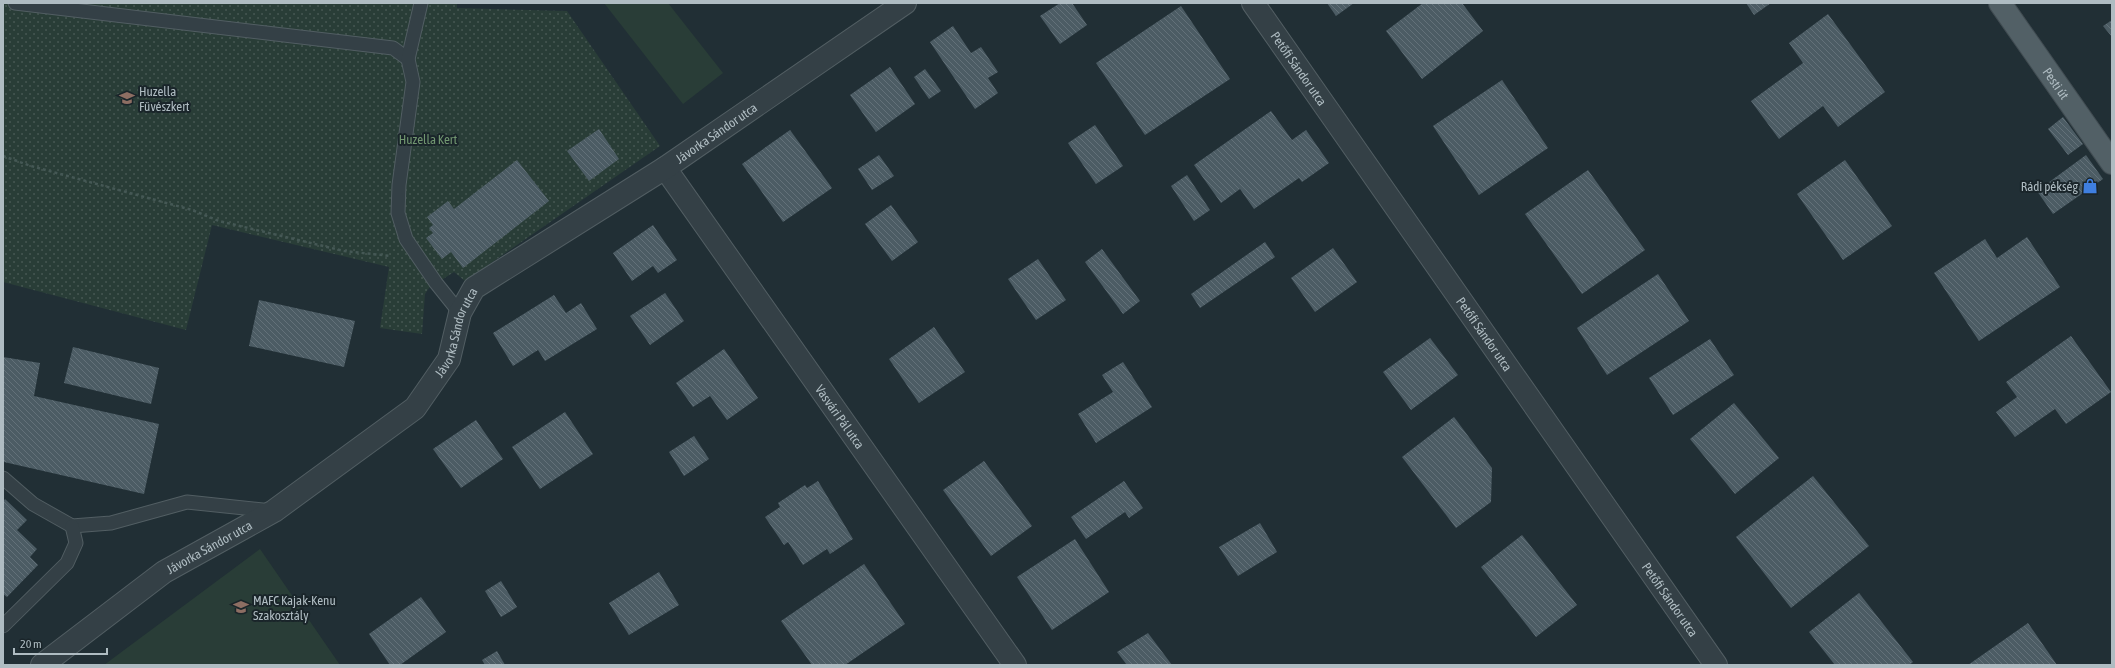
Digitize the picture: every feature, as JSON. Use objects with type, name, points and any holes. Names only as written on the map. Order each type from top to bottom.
[{"type":"main road","name":"Pesti út","points":[[2000,3],[2112,163]]},
{"type":"street","name":"Jávorka Sándor utca","points":[[42,665],[164,572],[274,511],[415,408],[449,359],[460,312],[474,288],[665,168],[905,3]]},
{"type":"street","name":"Petőfi Sándor utca","points":[[1253,3],[1716,665]]},
{"type":"street","name":"Vasvári Pál utca","points":[[665,168],[1015,665]]},
{"type":"lane","points":[[15,3],[393,48],[408,59]]},
{"type":"lane","points":[[421,3],[408,59],[413,82],[399,186],[398,213],[406,239],[417,256],[460,312]]},
{"type":"lane","points":[[3,478],[33,504],[72,526],[112,523],[187,502],[274,511]]},
{"type":"lane","points":[[3,626],[68,563],[76,543],[72,526]]},
{"type":"path","points":[[3,156],[31,166],[192,210],[219,222],[344,251],[384,257],[406,255],[417,256]]},
{"type":"green space","name":"Huzella Kert","points":[[3,3],[457,3],[457,8],[567,11],[660,146],[465,281],[454,272],[429,288],[425,294],[422,334],[380,328],[389,267],[212,225],[186,330],[3,282]]},
{"type":"green space","points":[[604,3],[668,3],[723,73],[683,104]]},
{"type":"green space","name":"MAFC Kajak-Kenu Szakosztály","points":[[260,549],[340,665],[104,665]]},
{"type":"building","points":[[1060,3],[1072,3],[1087,25],[1060,44],[1040,16]]},
{"type":"building","points":[[1327,3],[1354,3],[1336,16]]},
{"type":"building","points":[[1423,3],[1462,3],[1483,31],[1422,79],[1386,31]]},
{"type":"building","points":[[1746,3],[1771,3],[1754,15]]},
{"type":"building","points":[[1181,6],[1230,79],[1145,135],[1096,63]]},
{"type":"building","points":[[1828,14],[1885,92],[1838,127],[1823,106],[1779,139],[1751,101],[1803,63],[1789,43]]},
{"type":"building","points":[[2112,20],[2112,37],[2103,26]]},
{"type":"building","points":[[953,26],[971,53],[981,47],[998,72],[988,78],[998,93],[975,109],[930,42]]},
{"type":"building","points":[[890,67],[915,104],[876,132],[850,95]]},
{"type":"building","points":[[925,69],[941,91],[929,99],[914,77]]},
{"type":"building","points":[[1502,80],[1548,148],[1479,195],[1433,126]]},
{"type":"building","points":[[1271,111],[1292,140],[1306,130],[1329,163],[1302,182],[1299,178],[1254,209],[1240,189],[1221,203],[1194,165]]},
{"type":"building","points":[[2063,117],[2083,144],[2068,155],[2048,129]]},
{"type":"building","points":[[1095,125],[1123,166],[1096,184],[1068,143]]},
{"type":"building","points":[[599,129],[619,159],[589,181],[567,151]]},
{"type":"building","points":[[790,130],[832,188],[783,222],[742,164]]},
{"type":"building","points":[[879,155],[894,176],[872,190],[858,169]]},
{"type":"building","points":[[2086,155],[2103,179],[2053,214],[2037,191]]},
{"type":"building","points":[[517,160],[549,201],[463,268],[451,252],[442,259],[426,238],[433,233],[429,228],[433,225],[427,217],[448,201],[454,209]]},
{"type":"building","points":[[1845,160],[1892,226],[1843,260],[1797,194]]},
{"type":"building","points":[[1588,170],[1645,250],[1582,294],[1525,214]]},
{"type":"building","points":[[1187,175],[1210,210],[1194,221],[1171,186]]},
{"type":"building","points":[[891,205],[918,242],[892,261],[865,224]]},
{"type":"building","points":[[653,225],[677,260],[658,273],[653,266],[632,281],[613,253]]},
{"type":"building","points":[[2027,237],[2060,287],[1979,341],[1934,273],[1985,239],[1997,258]]},
{"type":"building","points":[[1265,242],[1275,257],[1200,308],[1191,294]]},
{"type":"building","points":[[1333,248],[1357,282],[1315,312],[1291,278]]},
{"type":"building","points":[[1102,249],[1140,301],[1123,314],[1085,262]]},
{"type":"building","points":[[1038,259],[1066,300],[1036,320],[1008,279]]},
{"type":"building","points":[[1658,274],[1689,321],[1607,375],[1577,328]]},
{"type":"building","points":[[665,293],[684,321],[650,345],[630,316]]},
{"type":"building","points":[[554,295],[566,313],[581,303],[597,329],[545,361],[538,350],[513,366],[493,333]]},
{"type":"building","points":[[259,300],[355,321],[344,367],[249,346]]},
{"type":"building","points":[[934,327],[965,372],[919,403],[889,359]]},
{"type":"building","points":[[2071,336],[2111,392],[2066,424],[2055,409],[2015,437],[1996,412],[2017,397],[2006,382]]},
{"type":"building","points":[[1430,338],[1458,375],[1411,410],[1383,372]]},
{"type":"building","points":[[1710,339],[1734,375],[1673,415],[1649,378]]},
{"type":"building","points":[[73,347],[159,368],[151,404],[64,383]]},
{"type":"building","points":[[724,349],[758,398],[727,420],[710,396],[693,407],[676,383]]},
{"type":"building","points":[[3,357],[40,363],[34,396],[159,424],[144,494],[4,462]]},
{"type":"building","points":[[1123,362],[1152,407],[1096,443],[1078,414],[1113,392],[1102,375]]},
{"type":"building","points":[[1734,403],[1779,458],[1735,494],[1690,439]]},
{"type":"building","points":[[565,412],[593,454],[540,489],[512,447]]},
{"type":"building","points":[[1454,417],[1492,468],[1491,502],[1456,528],[1402,457]]},
{"type":"building","points":[[476,420],[503,459],[461,488],[433,449]]},
{"type":"building","points":[[694,436],[709,459],[684,476],[669,452]]},
{"type":"building","points":[[984,461],[1032,526],[991,556],[943,490]]},
{"type":"building","points":[[1813,476],[1869,546],[1791,608],[1736,537]]},
{"type":"building","points":[[818,481],[853,539],[830,554],[827,549],[803,565],[788,542],[784,545],[765,517],[780,507],[778,503],[805,485],[807,488]]},
{"type":"building","points":[[1124,481],[1143,508],[1129,518],[1125,512],[1086,539],[1071,517]]},
{"type":"building","points":[[5,499],[27,520],[17,530],[37,549],[30,557],[38,565],[7,597],[3,594],[3,502]]},
{"type":"building","points":[[1260,523],[1277,552],[1238,576],[1219,547]]},
{"type":"building","points":[[1522,535],[1577,605],[1536,637],[1481,567]]},
{"type":"building","points":[[1075,539],[1109,592],[1052,630],[1017,577]]},
{"type":"building","points":[[864,564],[905,624],[845,665],[812,665],[781,621]]},
{"type":"building","points":[[659,572],[679,605],[629,635],[609,603]]},
{"type":"building","points":[[501,581],[517,607],[501,617],[485,591]]},
{"type":"building","points":[[1859,593],[1913,662],[1909,665],[1835,665],[1809,632]]},
{"type":"building","points":[[421,597],[446,632],[400,665],[390,665],[369,634]]},
{"type":"building","points":[[2028,623],[2057,665],[1968,665]]},
{"type":"building","points":[[1148,633],[1172,665],[1127,665],[1117,652]]},
{"type":"building","points":[[497,651],[505,665],[485,665],[482,660]]},
{"type":"place","name":"Huzella Füvészkert","points":[[127,98]]},
{"type":"place","name":"Rádi pékség","points":[[2090,186]]},
{"type":"place","name":"MAFC Kajak-Kenu Szakosztály","points":[[241,607]]}]
